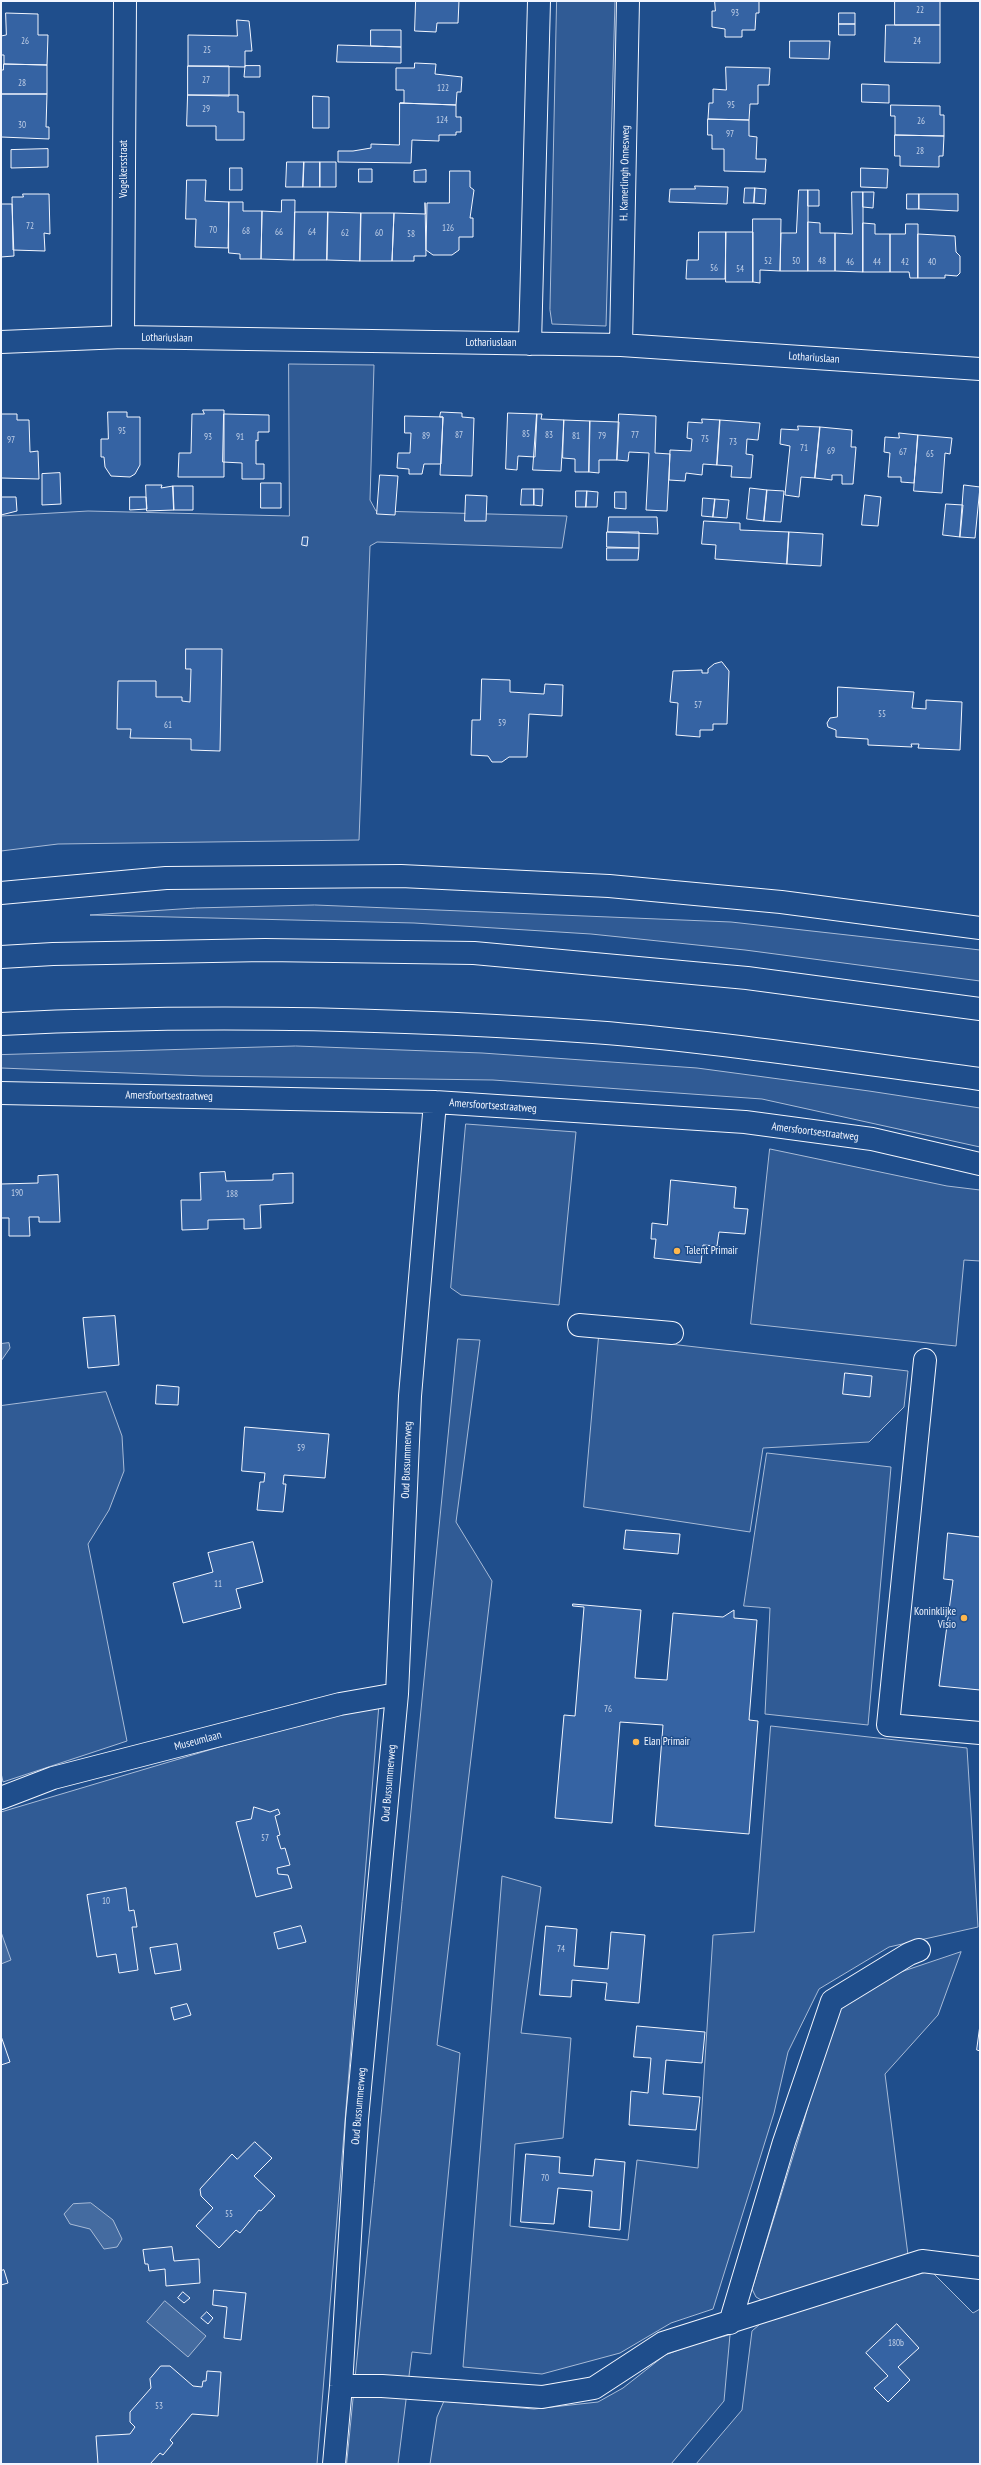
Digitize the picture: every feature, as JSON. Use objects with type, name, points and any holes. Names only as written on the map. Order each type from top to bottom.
[{"type":"main road","name":"Vogelkersstraat","points":[[123,338],[125,1]]},
{"type":"main road","points":[[530,344],[538,1]]},
{"type":"main road","name":"H. Kamerlingh Onnesweg","points":[[621,345],[628,1]]},
{"type":"main road","name":"Lothariuslaan","points":[[1,342],[123,338],[621,345],[980,369]]},
{"type":"main road","points":[[1,893],[166,878],[402,876],[609,886],[781,902],[980,928]]},
{"type":"main road","points":[[1,957],[53,954],[265,950],[474,953],[747,978],[980,1009]]},
{"type":"main road","points":[[1,1024],[249,1017],[593,1032],[736,1047],[980,1079]]},
{"type":"main road","name":"Amersfoortsestraatweg","points":[[1,1093],[435,1102],[745,1122],[872,1139],[980,1164]]},
{"type":"main road","name":"Oud Bussummerweg","points":[[334,2464],[341,2386],[357,2119],[397,1694],[410,1396],[435,1102]]},
{"type":"main road","points":[[579,1325],[672,1333]]},
{"type":"main road","points":[[925,1360],[888,1725],[980,1733]]},
{"type":"main road","name":"Museumlaan","points":[[1,1798],[53,1778],[340,1704],[397,1694]]},
{"type":"main road","points":[[730,2323],[784,2142],[832,2001],[909,1954],[920,1950]]},
{"type":"main road","points":[[341,2386],[382,2386],[542,2397],[594,2388],[663,2343],[922,2261],[980,2268]]},
{"type":"shaded area","points":[[557,1],[615,1],[606,326],[552,324],[550,310]]},
{"type":"shaded area","points":[[289,364],[374,365],[370,500],[376,511],[567,516],[562,548],[377,542],[370,546],[359,840],[58,844],[1,851],[1,516],[88,511],[289,516]]},
{"type":"shaded area","points":[[315,905],[731,922],[946,946],[980,950],[980,981],[745,950],[591,934],[414,923],[90,915],[195,908]]},
{"type":"shaded area","points":[[296,1046],[482,1053],[697,1068],[869,1091],[980,1108],[980,1147],[762,1099],[493,1080],[203,1076],[1,1068],[1,1055]]},
{"type":"shaded area","points":[[466,1124],[576,1132],[559,1305],[461,1295],[451,1288]]},
{"type":"shaded area","points":[[770,1149],[947,1186],[980,1190],[980,1261],[964,1260],[956,1346],[751,1324]]},
{"type":"shaded area","points":[[599,1336],[908,1371],[904,1407],[869,1442],[763,1448],[750,1532],[584,1507]]},
{"type":"shaded area","points":[[458,1339],[480,1340],[456,1522],[492,1581],[437,2045],[460,2053],[431,2354],[412,2352],[398,2464],[347,2464]]},
{"type":"shaded area","points":[[9,1343],[10,1348],[1,1361],[1,1344]]},
{"type":"shaded area","points":[[106,1392],[122,1436],[124,1471],[109,1510],[88,1544],[127,1741],[3,1782],[1,1773],[1,1406]]},
{"type":"shaded area","points":[[767,1453],[891,1467],[868,1725],[765,1714],[770,1608],[744,1606]]},
{"type":"shaded area","points":[[379,1704],[317,2464],[1,2464],[1,1812],[320,1717]]},
{"type":"shaded area","points":[[771,1726],[967,1748],[978,1927],[889,1947],[819,1989],[788,2052],[774,2113],[713,2309],[671,2323],[620,2353],[542,2374],[463,2367],[502,1876],[541,1887],[521,2033],[571,2038],[563,2138],[515,2144],[510,2226],[628,2240],[637,2160],[698,2168],[713,1935],[754,1932]]},
{"type":"shaded area","points":[[1,1932],[11,1960],[1,1964]]},
{"type":"shaded area","points":[[961,1952],[938,2015],[885,2074],[908,2255],[763,2301],[756,2297],[752,2289],[804,2121],[831,2023],[843,2006],[892,1975]]},
{"type":"shaded area","points":[[91,2203],[113,2220],[122,2239],[117,2247],[104,2249],[90,2229],[70,2224],[64,2214],[73,2204]]},
{"type":"shaded area","points":[[931,2271],[973,2313],[980,2309],[980,2464],[696,2464],[742,2410],[752,2331],[767,2318]]},
{"type":"shaded area","points":[[165,2301],[206,2336],[188,2357],[147,2322]]},
{"type":"shaded area","points":[[730,2335],[724,2401],[671,2464],[430,2464],[437,2417],[444,2401],[534,2409],[598,2402],[623,2388],[665,2355],[692,2345]]},
{"type":"building","points":[[416,1],[459,1],[458,23],[437,23],[436,32],[415,31]]},
{"type":"building","points":[[715,1],[759,1],[759,13],[756,13],[755,30],[742,30],[742,37],[725,37],[725,29],[712,27],[712,11],[715,11]]},
{"type":"building","points":[[895,1],[940,1],[940,25],[895,25]]},
{"type":"building","points":[[6,13],[38,14],[38,35],[48,35],[47,65],[4,64],[4,55],[1,55],[1,36],[6,35]]},
{"type":"building","points":[[839,13],[855,13],[855,24],[839,24]]},
{"type":"building","points":[[237,20],[249,21],[252,51],[245,51],[245,67],[188,66],[188,35],[237,36]]},
{"type":"building","points":[[839,24],[855,24],[855,35],[839,35]]},
{"type":"building","points":[[886,25],[940,25],[940,63],[885,62]]},
{"type":"building","points":[[371,30],[401,30],[401,47],[371,46]]},
{"type":"building","points":[[790,41],[830,41],[829,59],[790,58]]},
{"type":"building","points":[[338,45],[401,47],[401,63],[337,62]]},
{"type":"building","points":[[415,63],[436,64],[435,74],[462,77],[461,92],[457,92],[456,105],[400,103],[404,103],[404,90],[396,90],[396,68],[414,68]]},
{"type":"building","points":[[4,64],[47,65],[47,94],[1,94],[1,70],[3,70]]},
{"type":"building","points":[[188,66],[229,66],[229,96],[188,95]]},
{"type":"building","points":[[245,66],[260,66],[260,77],[244,77]]},
{"type":"building","points":[[726,67],[770,68],[769,85],[758,85],[758,104],[750,104],[749,120],[708,119],[709,103],[713,103],[713,89],[726,90]]},
{"type":"building","points":[[862,84],[889,85],[889,103],[862,102]]},
{"type":"building","points":[[1,94],[47,94],[46,127],[49,127],[49,139],[1,137]]},
{"type":"building","points":[[188,95],[238,95],[238,112],[244,112],[244,140],[216,140],[216,126],[187,126]]},
{"type":"building","points":[[313,96],[329,97],[329,128],[313,128]]},
{"type":"building","points":[[400,103],[456,105],[456,117],[461,117],[461,132],[456,132],[456,135],[439,135],[439,141],[412,140],[411,163],[338,162],[338,151],[353,151],[371,148],[371,144],[399,145]]},
{"type":"building","points":[[891,105],[940,106],[940,115],[944,115],[944,136],[895,135],[895,116],[891,116]]},
{"type":"building","points":[[708,119],[749,120],[749,136],[757,137],[756,159],[766,159],[765,172],[724,171],[724,149],[712,149],[712,135],[708,135]]},
{"type":"building","points":[[895,135],[944,136],[943,156],[939,156],[939,167],[900,166],[900,156],[895,156]]},
{"type":"building","points":[[48,149],[48,167],[11,168],[11,150]]},
{"type":"building","points":[[287,162],[304,162],[303,187],[286,187]]},
{"type":"building","points":[[304,162],[320,162],[320,187],[303,187]]},
{"type":"building","points":[[320,162],[336,162],[336,187],[320,187]]},
{"type":"building","points":[[230,168],[242,168],[242,190],[230,190]]},
{"type":"building","points":[[861,168],[888,169],[887,188],[861,187]]},
{"type":"building","points":[[359,169],[372,169],[372,182],[359,182]]},
{"type":"building","points":[[426,170],[426,182],[414,182],[414,171]]},
{"type":"building","points":[[450,171],[470,171],[470,187],[474,190],[470,218],[473,218],[473,237],[459,237],[459,250],[452,255],[433,255],[426,250],[427,203],[449,203]]},
{"type":"building","points":[[187,180],[206,180],[205,201],[229,202],[228,248],[195,247],[196,219],[186,219]]},
{"type":"building","points":[[695,186],[728,187],[727,204],[669,202],[670,189],[695,189]]},
{"type":"building","points":[[745,188],[755,188],[754,203],[744,203]]},
{"type":"building","points":[[755,188],[766,189],[765,204],[754,203]]},
{"type":"building","points":[[799,190],[808,190],[808,271],[780,271],[781,233],[796,233]]},
{"type":"building","points":[[808,190],[819,190],[819,206],[808,206]]},
{"type":"building","points":[[852,192],[863,192],[863,272],[835,271],[835,233],[852,234]]},
{"type":"building","points":[[863,192],[874,192],[873,208],[863,207]]},
{"type":"building","points":[[23,194],[49,194],[50,234],[44,233],[45,251],[13,250],[12,197],[23,197]]},
{"type":"building","points":[[907,194],[919,194],[919,209],[907,209]]},
{"type":"building","points":[[919,194],[958,194],[958,211],[919,209]]},
{"type":"building","points":[[282,200],[295,200],[294,260],[261,259],[262,211],[281,212]]},
{"type":"building","points":[[229,202],[243,202],[243,211],[262,211],[261,259],[240,259],[240,254],[229,253]]},
{"type":"building","points":[[425,203],[426,256],[414,256],[414,261],[392,261],[394,213],[425,214]]},
{"type":"building","points":[[1,204],[12,204],[14,256],[1,257]]},
{"type":"building","points":[[295,212],[328,212],[327,260],[294,260]]},
{"type":"building","points":[[328,212],[361,213],[360,261],[327,260]]},
{"type":"building","points":[[361,213],[394,213],[392,261],[360,261]]},
{"type":"building","points":[[753,219],[781,219],[780,271],[760,270],[760,283],[753,282]]},
{"type":"building","points":[[808,222],[820,223],[820,233],[835,233],[835,271],[808,271]]},
{"type":"building","points":[[863,223],[875,224],[875,234],[890,234],[890,272],[863,272]]},
{"type":"building","points":[[906,224],[918,224],[918,278],[910,278],[909,272],[890,272],[890,234],[905,234]]},
{"type":"building","points":[[699,232],[726,232],[725,279],[686,279],[687,260],[698,260]]},
{"type":"building","points":[[726,232],[753,232],[753,282],[726,282]]},
{"type":"building","points":[[918,234],[955,236],[956,252],[960,256],[960,273],[957,276],[945,275],[945,278],[918,278]]},
{"type":"building","points":[[203,410],[224,410],[224,477],[178,477],[179,453],[191,453],[192,414],[204,414]]},
{"type":"building","points":[[108,412],[127,412],[127,417],[140,417],[140,465],[135,474],[130,477],[111,476],[105,467],[104,457],[101,457],[101,439],[108,439]]},
{"type":"building","points":[[441,412],[462,413],[462,417],[474,418],[472,476],[440,475],[443,417],[440,417]]},
{"type":"building","points":[[508,413],[537,414],[535,457],[518,456],[517,470],[506,469]]},
{"type":"building","points":[[1,414],[17,414],[17,420],[29,420],[30,452],[38,451],[39,479],[1,478]]},
{"type":"building","points":[[224,414],[269,415],[269,432],[258,432],[258,441],[256,440],[256,464],[264,464],[264,479],[242,479],[242,463],[223,462]]},
{"type":"building","points":[[537,414],[542,414],[541,419],[564,420],[561,471],[533,470]]},
{"type":"building","points":[[619,414],[656,416],[655,453],[670,454],[667,511],[646,510],[649,453],[629,452],[628,461],[617,460]]},
{"type":"building","points":[[405,416],[443,417],[441,464],[424,464],[422,474],[409,474],[409,469],[397,468],[398,453],[410,453],[411,433],[405,433]]},
{"type":"building","points":[[702,419],[720,420],[717,465],[703,464],[702,475],[686,473],[685,481],[669,480],[670,450],[691,451],[692,439],[687,438],[688,422],[702,423]]},
{"type":"building","points":[[564,420],[590,421],[589,472],[575,472],[575,459],[563,458]]},
{"type":"building","points":[[720,420],[760,423],[758,440],[747,439],[746,454],[753,455],[751,478],[731,477],[732,466],[717,465]]},
{"type":"building","points":[[590,421],[619,422],[617,460],[599,460],[599,473],[589,472]]},
{"type":"building","points":[[798,426],[820,427],[815,478],[801,477],[799,497],[785,495],[790,446],[780,444],[781,429],[798,430]]},
{"type":"building","points":[[820,427],[852,430],[851,447],[856,447],[853,484],[842,484],[842,475],[832,475],[832,480],[815,478]]},
{"type":"building","points":[[899,433],[918,435],[914,483],[901,482],[901,477],[888,477],[890,453],[884,452],[885,437],[899,438]]},
{"type":"building","points":[[918,435],[952,438],[950,454],[945,453],[942,493],[914,491]]},
{"type":"building","points":[[60,473],[61,504],[42,505],[42,474]]},
{"type":"building","points":[[380,475],[398,476],[395,515],[377,514]]},
{"type":"building","points":[[261,483],[281,483],[281,508],[261,508]]},
{"type":"building","points":[[146,485],[162,485],[161,488],[173,486],[174,510],[147,511]]},
{"type":"building","points":[[964,485],[980,487],[975,538],[960,537]]},
{"type":"building","points":[[173,486],[193,486],[193,510],[174,510]]},
{"type":"building","points":[[750,488],[767,490],[764,521],[747,519]]},
{"type":"building","points":[[522,489],[534,489],[534,505],[521,505]]},
{"type":"building","points":[[534,489],[543,489],[542,506],[534,505]]},
{"type":"building","points":[[767,490],[784,491],[781,522],[764,521]]},
{"type":"building","points":[[576,491],[587,491],[586,507],[576,507]]},
{"type":"building","points":[[587,491],[598,492],[597,507],[586,507]]},
{"type":"building","points":[[615,492],[626,492],[626,509],[615,508]]},
{"type":"building","points":[[466,495],[487,496],[486,521],[465,521]]},
{"type":"building","points":[[865,495],[881,497],[878,526],[862,525]]},
{"type":"building","points":[[1,497],[16,497],[17,511],[1,515]]},
{"type":"building","points":[[130,497],[146,497],[147,509],[130,510]]},
{"type":"building","points":[[703,498],[715,499],[713,517],[702,516]]},
{"type":"building","points":[[715,499],[729,500],[727,518],[713,517]]},
{"type":"building","points":[[946,504],[963,505],[960,537],[943,535]]},
{"type":"building","points":[[609,517],[657,517],[658,534],[608,532]]},
{"type":"building","points":[[704,521],[740,523],[740,530],[789,532],[787,564],[715,559],[716,545],[702,544]]},
{"type":"building","points":[[607,532],[639,532],[639,548],[607,547]]},
{"type":"building","points":[[789,532],[823,534],[821,566],[787,564]]},
{"type":"building","points":[[303,537],[308,537],[307,546],[302,545]]},
{"type":"building","points":[[607,548],[639,548],[638,560],[607,560]]},
{"type":"building","points":[[186,649],[222,649],[220,751],[191,750],[191,739],[130,738],[131,729],[117,729],[118,681],[156,681],[156,697],[182,697],[182,701],[190,702],[191,669],[186,669]]},
{"type":"building","points":[[722,662],[729,671],[727,724],[713,724],[713,730],[700,730],[700,737],[676,735],[678,703],[670,702],[673,671],[702,670],[702,673],[708,673],[708,669],[714,664]]},
{"type":"building","points":[[482,679],[510,680],[510,692],[544,694],[545,684],[563,685],[562,716],[529,714],[527,757],[509,757],[502,762],[492,762],[488,756],[471,755],[472,720],[480,720]]},
{"type":"building","points":[[838,687],[914,692],[912,708],[926,709],[926,700],[962,702],[960,750],[918,748],[919,744],[911,744],[912,747],[868,745],[868,739],[836,737],[836,730],[828,727],[827,723],[830,718],[837,717]]},
{"type":"building","points":[[225,1172],[226,1181],[273,1180],[273,1174],[293,1173],[293,1203],[260,1205],[261,1228],[244,1229],[244,1219],[208,1220],[208,1229],[182,1230],[181,1200],[201,1200],[200,1173]]},
{"type":"building","points":[[58,1175],[60,1222],[39,1222],[39,1217],[29,1217],[30,1236],[9,1236],[9,1218],[1,1218],[1,1184],[38,1183],[38,1176]]},
{"type":"building","points":[[671,1180],[736,1187],[734,1208],[748,1209],[745,1234],[719,1232],[717,1246],[703,1245],[701,1263],[654,1258],[656,1239],[651,1239],[652,1223],[667,1225]]},
{"type":"building","points":[[115,1316],[119,1365],[88,1368],[83,1318]]},
{"type":"building","points":[[845,1373],[872,1376],[870,1397],[843,1394]]},
{"type":"building","points":[[157,1385],[179,1387],[178,1405],[156,1404]]},
{"type":"building","points":[[245,1427],[329,1434],[325,1478],[284,1475],[283,1484],[286,1484],[283,1512],[257,1510],[260,1482],[264,1482],[265,1473],[242,1471]]},
{"type":"building","points":[[626,1530],[680,1534],[678,1554],[624,1549]]},
{"type":"building","name":"Koninklijke Visio","points":[[948,1533],[980,1537],[980,1690],[939,1686],[953,1580],[944,1579]]},
{"type":"building","points":[[253,1542],[263,1582],[236,1589],[241,1608],[183,1623],[173,1583],[213,1572],[208,1553]]},
{"type":"building","points":[[573,1604],[641,1610],[635,1678],[667,1680],[673,1613],[723,1617],[734,1610],[734,1618],[757,1620],[749,1720],[758,1721],[749,1834],[655,1826],[663,1725],[620,1722],[612,1823],[555,1818],[564,1715],[575,1716],[584,1607],[573,1606]]},
{"type":"building","points":[[254,1807],[270,1812],[278,1809],[280,1814],[275,1816],[280,1835],[277,1836],[281,1849],[285,1848],[290,1865],[277,1868],[278,1874],[288,1875],[292,1888],[256,1897],[236,1822],[251,1819]]},
{"type":"building","points":[[126,1888],[129,1911],[134,1910],[137,1927],[132,1927],[138,1970],[119,1973],[116,1954],[97,1957],[87,1895]]},
{"type":"building","points":[[301,1926],[306,1942],[278,1949],[274,1933]]},
{"type":"building","points":[[546,1926],[577,1929],[574,1966],[608,1969],[611,1932],[645,1935],[639,2003],[605,2000],[607,1983],[572,1980],[571,1997],[540,1995]]},
{"type":"building","points":[[177,1944],[181,1970],[155,1974],[150,1948]]},
{"type":"building","points":[[187,2004],[191,2015],[174,2020],[171,2008]]},
{"type":"building","points":[[980,2025],[980,2051],[977,2050]]},
{"type":"building","points":[[637,2026],[705,2032],[702,2063],[666,2060],[663,2094],[700,2097],[696,2130],[629,2125],[631,2091],[648,2093],[651,2058],[634,2057]]},
{"type":"building","points":[[1,2036],[10,2062],[1,2065]]},
{"type":"building","points":[[255,2142],[272,2158],[254,2176],[275,2196],[261,2211],[259,2210],[240,2233],[236,2230],[219,2248],[196,2226],[213,2208],[201,2196],[200,2189],[232,2154],[237,2159]]},
{"type":"building","points":[[526,2154],[560,2157],[559,2173],[593,2176],[595,2159],[625,2162],[620,2230],[589,2227],[592,2191],[558,2188],[554,2224],[521,2222]]},
{"type":"building","points":[[172,2247],[174,2261],[199,2259],[200,2283],[166,2286],[165,2269],[149,2271],[148,2264],[145,2264],[143,2250]]},
{"type":"building","points":[[4,2270],[8,2283],[1,2285],[1,2271]]},
{"type":"building","points":[[214,2290],[246,2293],[241,2340],[224,2338],[227,2307],[213,2305]]},
{"type":"building","points":[[183,2292],[190,2298],[184,2303],[178,2298]]},
{"type":"building","points":[[207,2312],[213,2318],[208,2324],[201,2318]]},
{"type":"building","points":[[897,2324],[919,2348],[898,2367],[910,2380],[888,2402],[874,2388],[888,2376],[866,2353]]},
{"type":"building","points":[[161,2366],[170,2366],[193,2386],[202,2387],[203,2381],[206,2381],[207,2371],[221,2372],[218,2416],[192,2414],[170,2440],[173,2443],[163,2455],[160,2453],[150,2464],[98,2464],[96,2436],[130,2434],[135,2427],[130,2422],[130,2412],[151,2388],[150,2379]]},
{"type":"place","name":"Talent Primair","points":[[677,1251]]},
{"type":"place","name":"Koninklijke Visio","points":[[964,1618]]},
{"type":"place","name":"Elan Primair","points":[[636,1742]]}]
